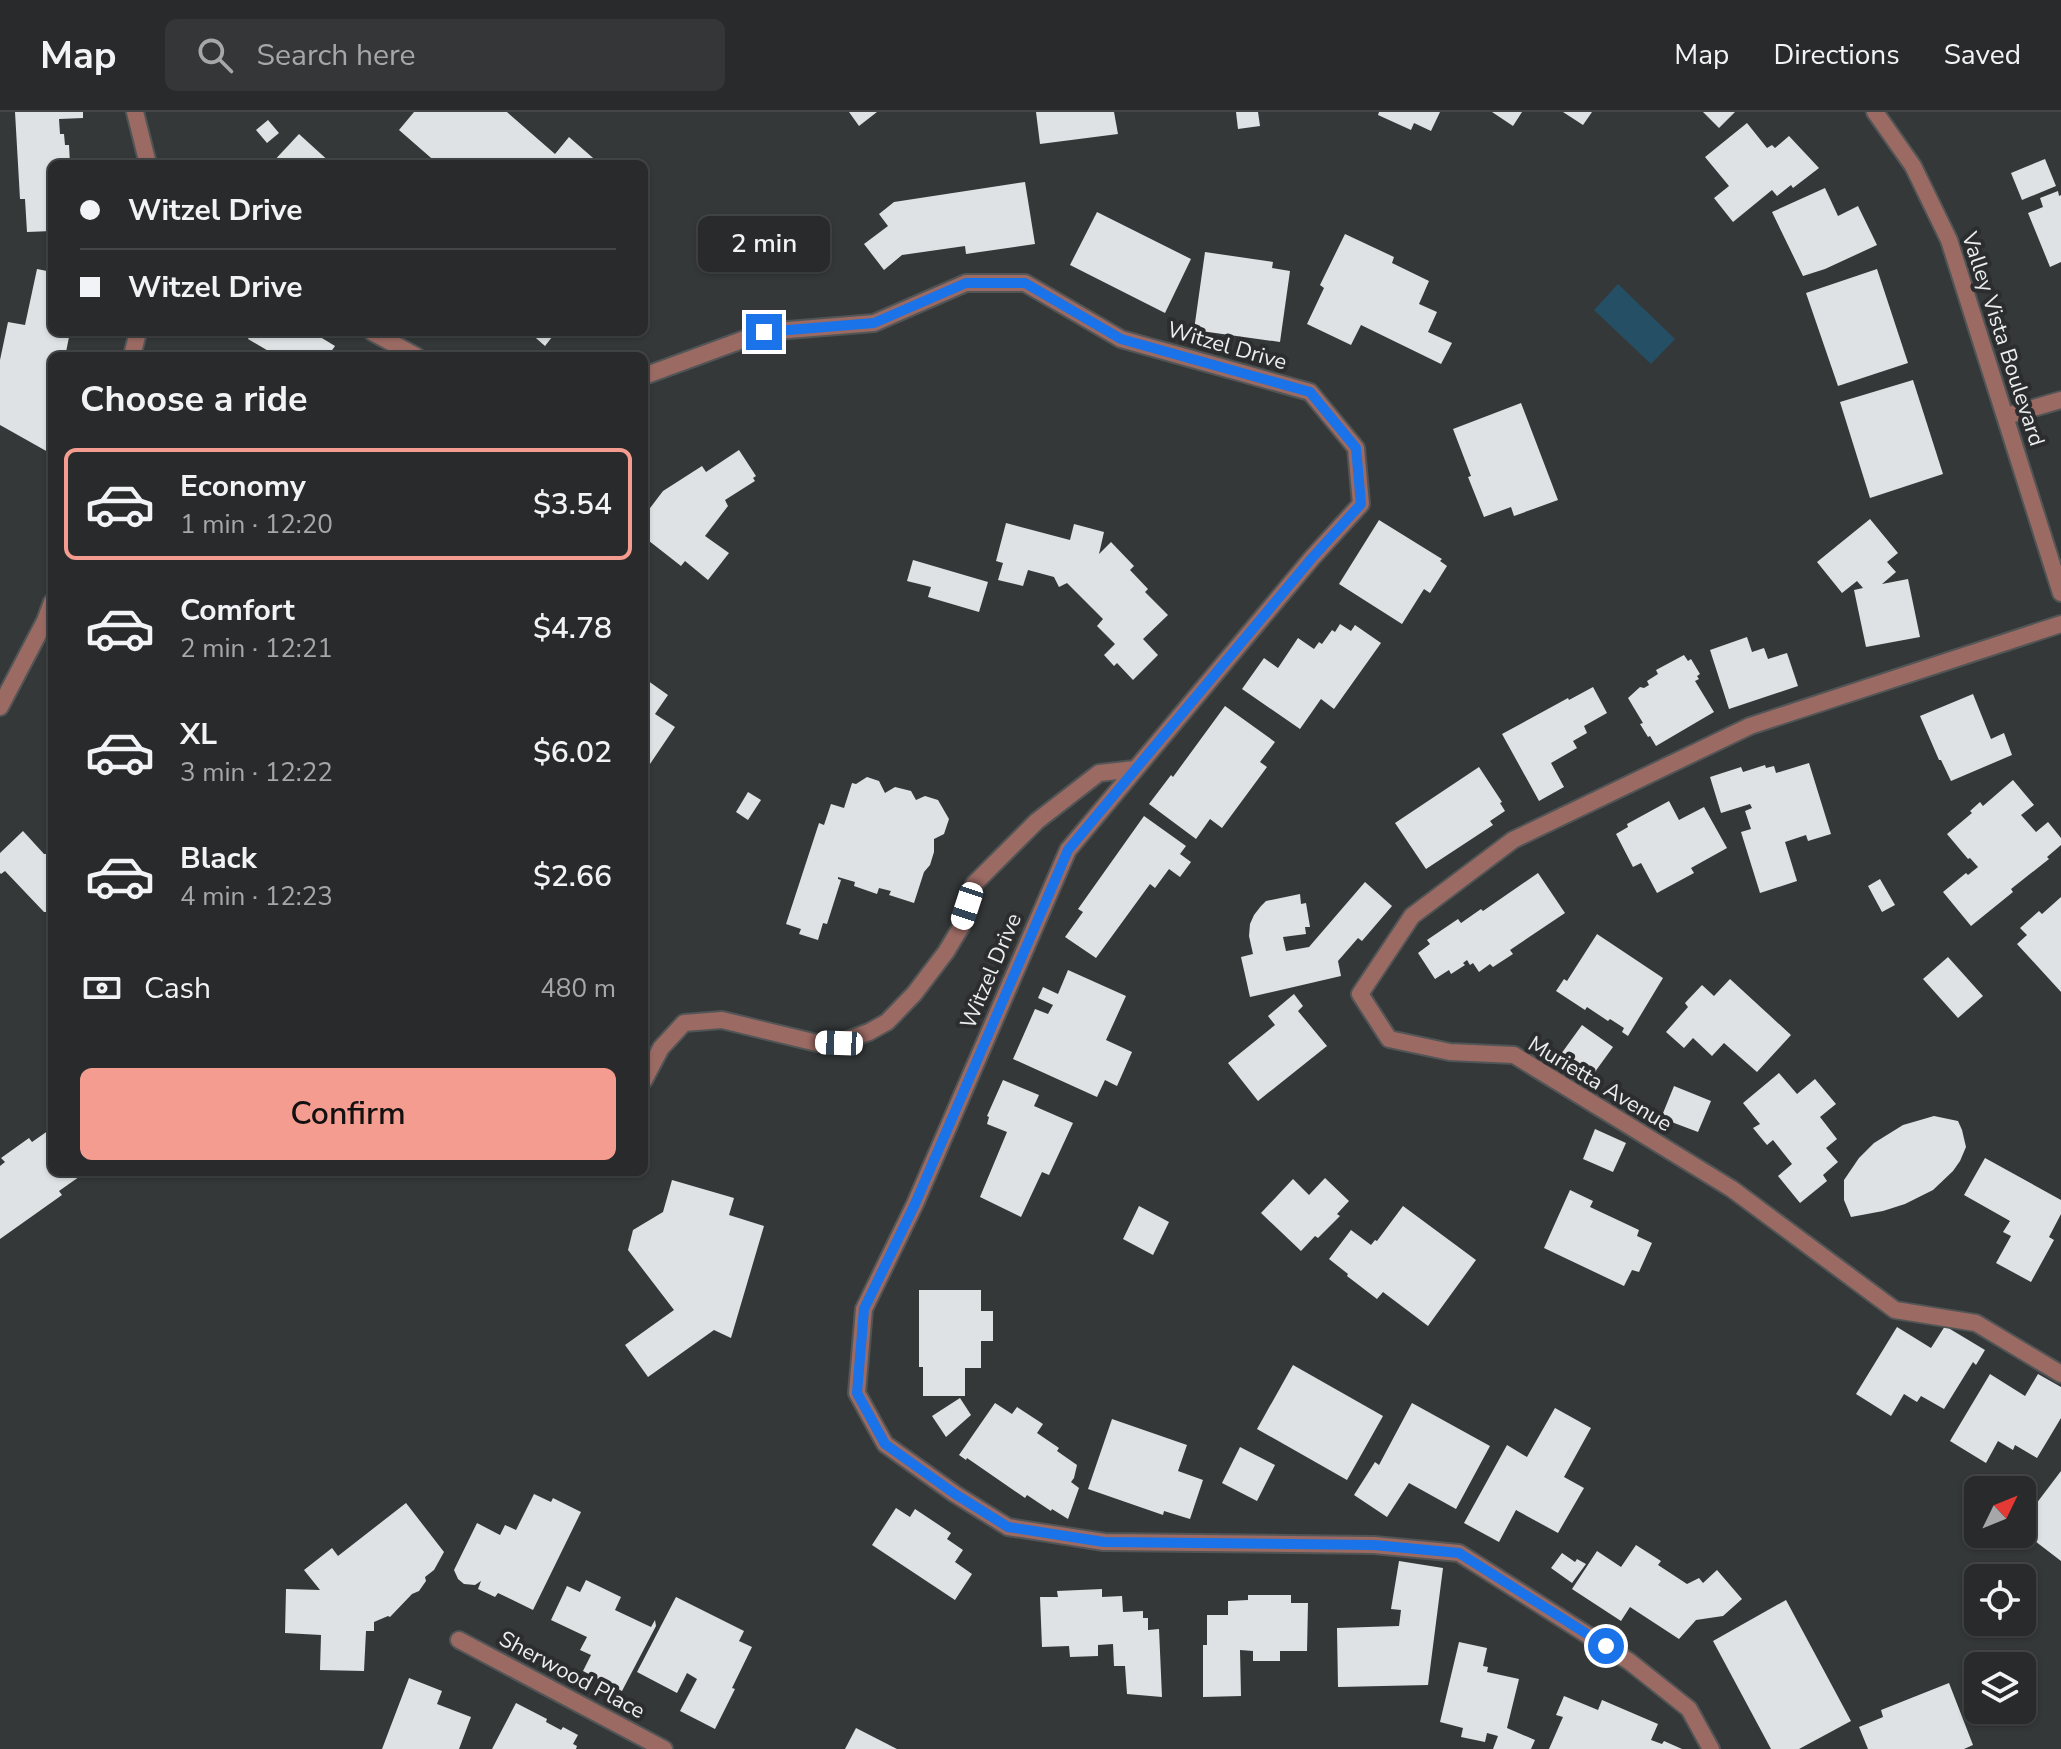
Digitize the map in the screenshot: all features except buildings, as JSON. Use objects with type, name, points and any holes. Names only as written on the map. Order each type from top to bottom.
[{"type":"street","points":[[135,112],[147,160]]},
{"type":"street","name":"Valley Vista Boulevard","points":[[1875,112],[1913,166],[1949,240],[2061,593]]},
{"type":"street","name":"Witzel Drive","points":[[648,375],[764,332],[874,323],[966,283],[1025,283],[1121,339],[1310,392],[1356,448],[1361,504],[1312,558],[1068,850],[915,1204],[864,1309],[857,1393],[885,1444],[1008,1527],[1104,1542],[1374,1545],[1459,1553],[1630,1662],[1689,1709],[1711,1749]]},
{"type":"street","points":[[379,336],[409,352]]},
{"type":"street","points":[[2006,416],[2061,400]]},
{"type":"street","points":[[0,707],[48,613]]},
{"type":"street","name":"Murietta Avenue","points":[[2061,624],[1750,726],[1513,840],[1412,916],[1360,994],[1389,1039],[1450,1052],[1514,1055],[1732,1189],[1895,1310],[1976,1323],[2061,1374]]},
{"type":"street","points":[[648,1072],[661,1048],[684,1023],[722,1020],[817,1043],[839,1043],[887,1022],[914,994],[946,952],[961,927],[974,884],[1037,821],[1099,773],[1135,769]]},
{"type":"street","name":"Sherwood Place","points":[[459,1640],[664,1749]]},
{"type":"shaded area","points":[[1618,284],[1675,339],[1651,364],[1594,310]]},
{"type":"route","points":[[764,332],[874,323],[966,283],[1025,283],[1121,339],[1310,392],[1356,448],[1361,504],[1312,558],[1068,850],[915,1204],[864,1309],[857,1393],[885,1444],[1008,1527],[1104,1542],[1374,1545],[1459,1553],[1606,1646]]}]
